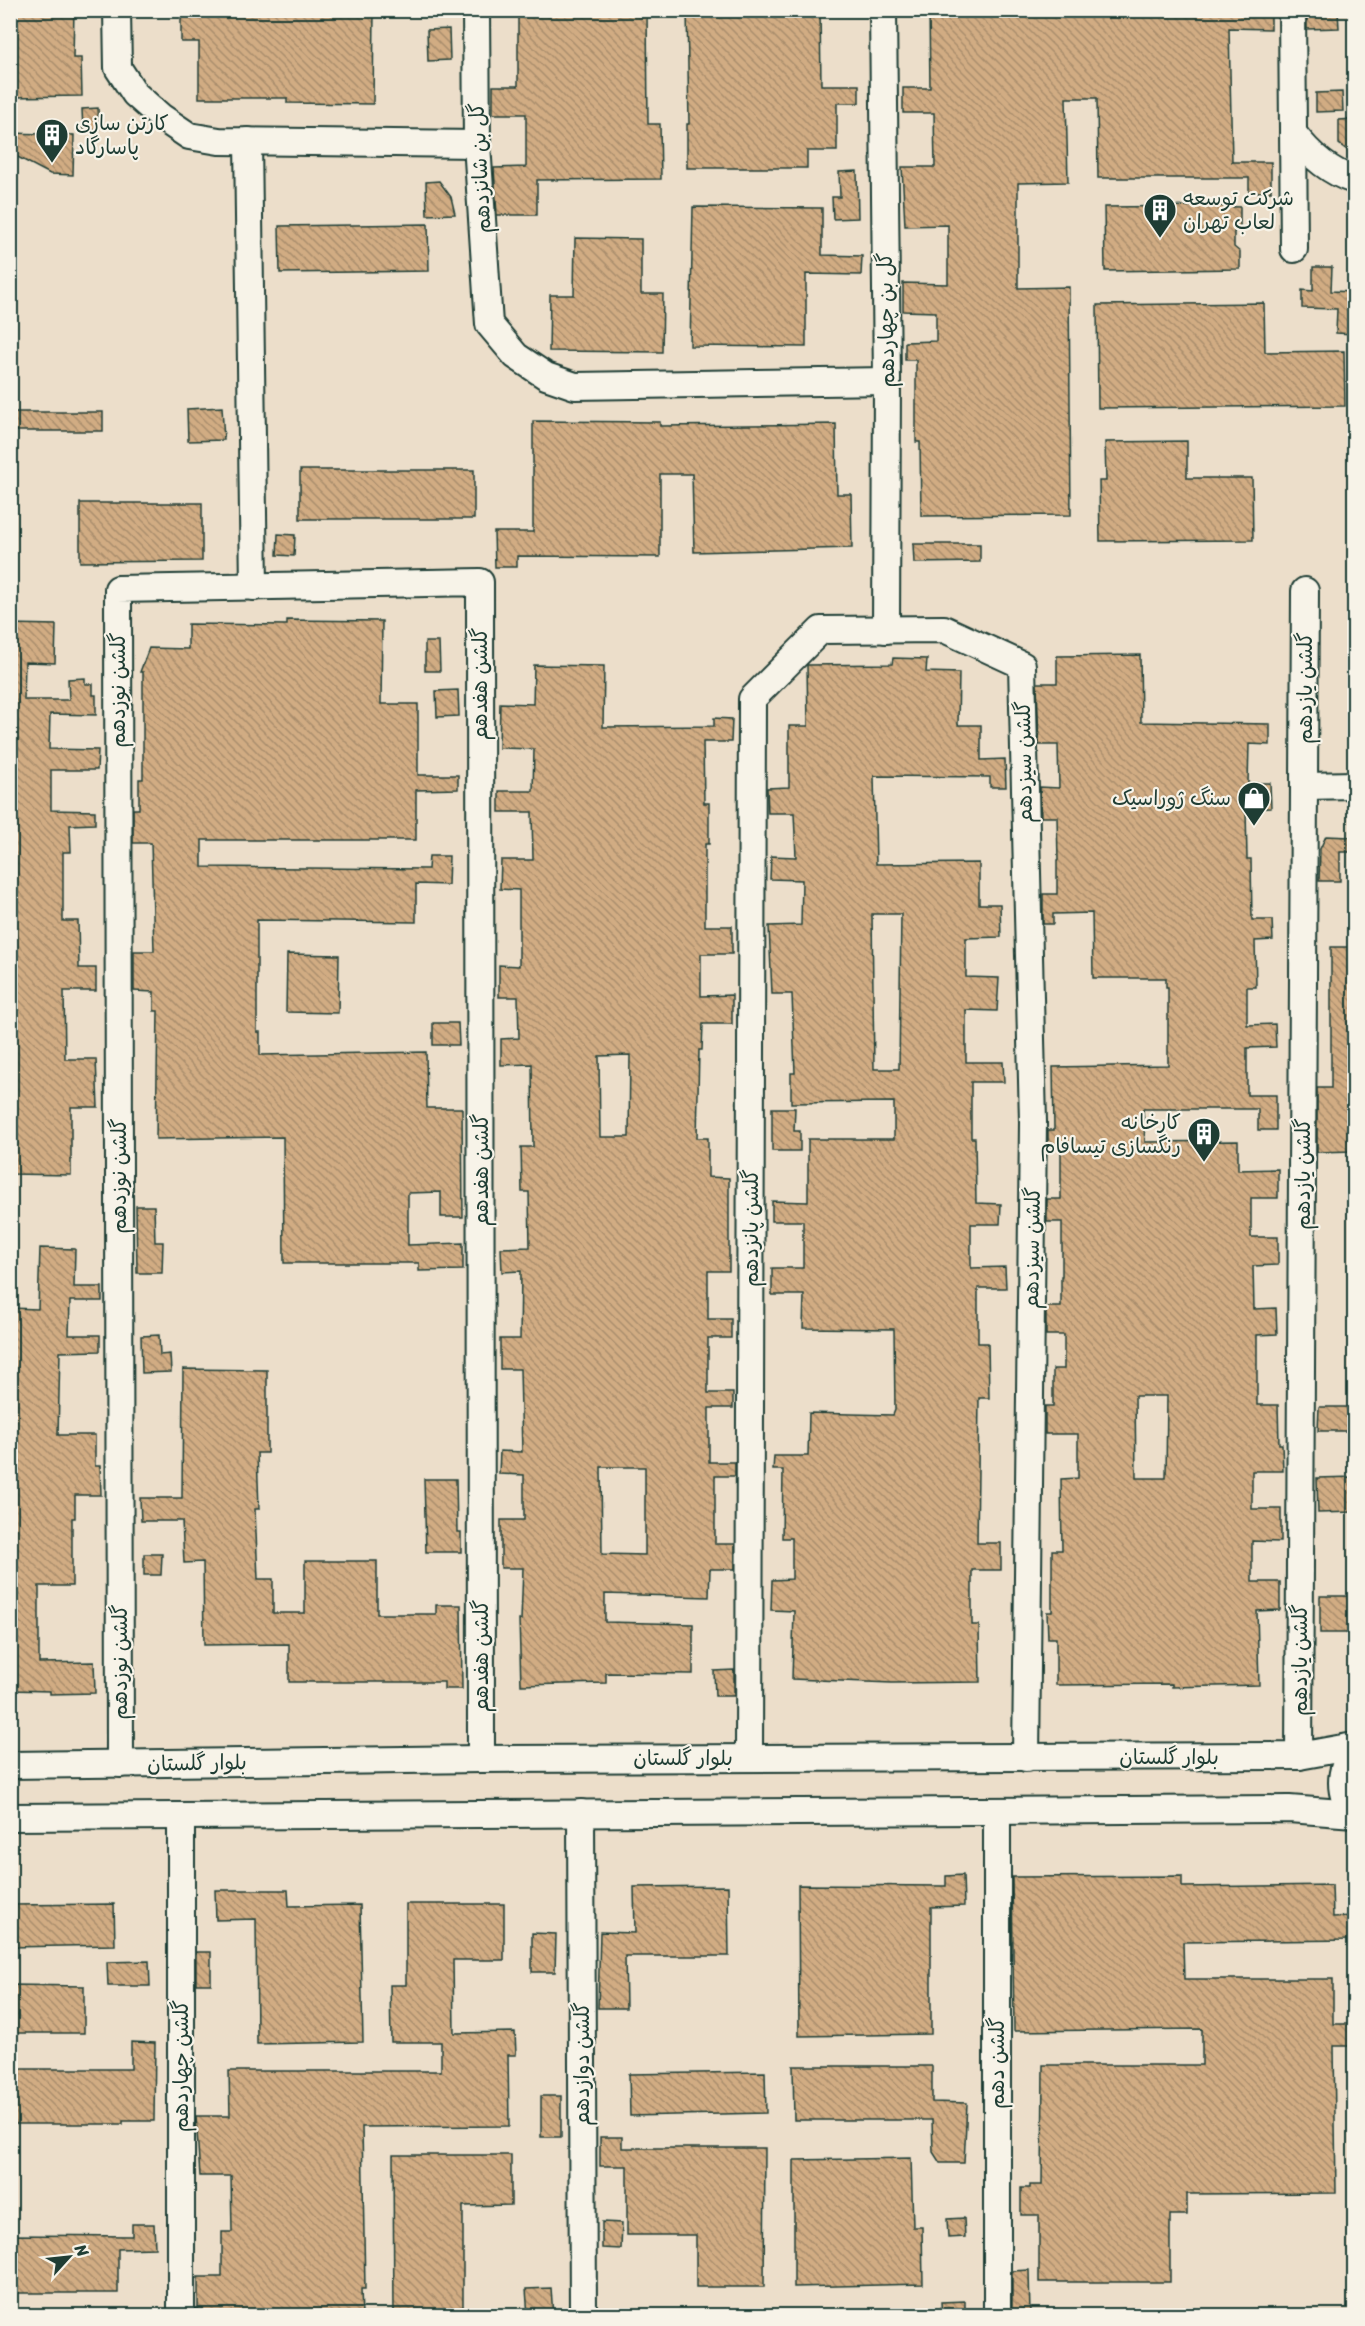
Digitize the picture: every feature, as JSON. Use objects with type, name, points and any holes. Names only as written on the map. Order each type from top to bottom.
[{"type":"street","points":[[117,10],[118,68],[135,94],[161,117],[189,136],[219,141],[477,144]]},
{"type":"street","name":"گل بن شانزدهم","points":[[476,10],[477,144],[489,324],[516,356],[546,376],[575,386],[887,381]]},
{"type":"street","name":"گل بن چهاردهم","points":[[883,10],[887,381],[886,630]]},
{"type":"street","points":[[1292,10],[1294,249]]},
{"type":"street","points":[[1293,133],[1307,151],[1327,166],[1354,180]]},
{"type":"street","points":[[248,141],[254,587]]},
{"type":"street","name":"گلشن هفدهم","points":[[254,587],[480,582],[481,1759]]},
{"type":"street","name":"گلشن نوزدهم","points":[[120,1764],[118,589],[254,587]]},
{"type":"street","name":"گلشن یازدهم","points":[[1299,1756],[1306,786],[1305,591]]},
{"type":"street","name":"گلشن سیزدهم","points":[[886,630],[944,629],[1022,665],[1033,1122],[1026,1758]]},
{"type":"street","name":"گلشن پانزدهم","points":[[749,1758],[752,699],[821,630],[886,630]]},
{"type":"street","points":[[1306,786],[1354,785]]},
{"type":"street","name":"بلوار گلستان","points":[[10,1766],[481,1759],[1299,1756],[1354,1746]]},
{"type":"street","points":[[1354,1751],[1346,1763],[1342,1779],[1344,1796],[1354,1814]]},
{"type":"street","points":[[10,1817],[1289,1809],[1354,1814]]},
{"type":"street","name":"گلشن دهم","points":[[996,1811],[997,2316]]},
{"type":"street","name":"گلشن دوازدهم","points":[[581,1813],[583,2316]]},
{"type":"street","name":"گلشن چهاردهم","points":[[181,1816],[182,2316]]},
{"type":"shaded area","points":[[11,11],[1354,11],[1354,2315],[11,2315]]},
{"type":"building","points":[[10,10],[74,10],[73,58],[81,58],[82,96],[10,97]]},
{"type":"building","points":[[181,10],[374,10],[373,104],[287,103],[287,98],[199,98],[199,42],[181,42]]},
{"type":"building","points":[[518,10],[647,10],[648,124],[660,124],[661,179],[537,180],[537,215],[497,215],[494,168],[526,167],[526,114],[493,114],[493,86],[518,86]]},
{"type":"building","points":[[687,10],[820,10],[821,85],[859,85],[859,103],[837,103],[837,151],[807,151],[807,168],[687,168],[687,124],[689,124]]},
{"type":"building","points":[[929,10],[1225,10],[1271,13],[1271,29],[1229,28],[1232,162],[1271,162],[1271,192],[1249,192],[1249,178],[1098,178],[1097,98],[1066,98],[1068,182],[1018,183],[1018,288],[1069,287],[1071,515],[921,516],[920,442],[916,442],[916,360],[905,360],[905,342],[936,341],[936,312],[903,311],[903,283],[948,284],[948,225],[905,226],[902,167],[935,167],[934,113],[903,113],[903,88],[930,88]]},
{"type":"building","points":[[1338,12],[1339,28],[1307,29],[1307,13]]},
{"type":"building","points":[[449,29],[450,60],[428,61],[427,30]]},
{"type":"building","points":[[1342,92],[1343,111],[1316,112],[1316,93]]},
{"type":"building","points":[[98,108],[99,130],[83,131],[82,109]]},
{"type":"building","points":[[1354,119],[1354,155],[1339,144],[1339,120]]},
{"type":"building","name":"کارتن سازی پاسارگاد","points":[[10,133],[74,135],[73,175],[50,174],[10,153]]},
{"type":"building","points":[[857,171],[858,218],[833,219],[832,197],[840,197],[839,172]]},
{"type":"building","points":[[439,181],[451,197],[455,214],[427,215],[426,182]]},
{"type":"building","points":[[693,207],[822,208],[822,255],[862,256],[861,275],[806,274],[806,347],[690,346]]},
{"type":"building","name":"شرکت توسعه لعاب تهران","points":[[1104,207],[1240,207],[1240,228],[1234,232],[1234,247],[1240,252],[1240,269],[1105,271]]},
{"type":"building","points":[[428,224],[429,271],[280,273],[279,226]]},
{"type":"building","points":[[575,238],[641,239],[641,294],[663,294],[662,352],[549,351],[550,295],[574,295]]},
{"type":"building","points":[[1313,267],[1332,267],[1331,291],[1354,292],[1354,334],[1336,333],[1337,309],[1302,308],[1302,290],[1313,291]]},
{"type":"building","points":[[1264,303],[1265,352],[1344,351],[1345,406],[1098,408],[1097,305]]},
{"type":"building","points":[[222,407],[224,440],[188,441],[187,409]]},
{"type":"building","points":[[10,412],[103,412],[103,431],[10,431]]},
{"type":"building","points":[[533,421],[660,422],[660,426],[836,424],[837,494],[851,494],[852,548],[694,552],[692,474],[660,474],[660,557],[517,556],[517,567],[495,567],[494,532],[533,532]]},
{"type":"building","points":[[1187,441],[1187,478],[1252,478],[1253,540],[1100,541],[1099,481],[1106,481],[1105,442]]},
{"type":"building","points":[[300,470],[474,470],[474,519],[300,519]]},
{"type":"building","points":[[80,503],[202,503],[202,561],[80,562]]},
{"type":"building","points":[[278,534],[295,535],[294,556],[277,555]]},
{"type":"building","points":[[913,544],[980,544],[980,562],[914,563]]},
{"type":"building","points":[[287,620],[382,621],[381,704],[418,704],[418,775],[458,775],[458,789],[416,790],[416,840],[202,840],[202,867],[428,869],[429,856],[449,856],[448,885],[416,884],[416,922],[257,920],[257,1032],[260,1032],[260,1055],[426,1052],[427,1108],[462,1108],[463,1217],[441,1217],[441,1192],[408,1193],[408,1245],[463,1243],[463,1270],[419,1271],[419,1263],[284,1263],[283,1137],[156,1139],[158,1011],[154,1011],[154,992],[134,991],[134,951],[154,951],[151,843],[133,843],[133,809],[139,809],[139,779],[143,779],[143,672],[140,672],[149,648],[188,649],[188,624],[287,625]]},
{"type":"building","points":[[10,624],[56,625],[55,663],[25,662],[24,700],[69,700],[68,679],[85,678],[85,684],[93,684],[93,695],[96,695],[96,715],[50,714],[49,749],[98,750],[97,770],[51,770],[51,810],[95,811],[95,824],[70,825],[71,852],[63,852],[63,921],[78,921],[79,968],[96,968],[96,991],[64,991],[65,1059],[96,1059],[98,1107],[71,1107],[71,1175],[10,1174]]},
{"type":"building","points":[[425,642],[439,642],[440,671],[425,671]]},
{"type":"building","points":[[1140,655],[1141,722],[1270,724],[1270,745],[1249,744],[1248,783],[1270,783],[1271,808],[1246,809],[1247,859],[1251,859],[1252,920],[1272,920],[1273,940],[1255,941],[1256,987],[1247,987],[1247,1025],[1275,1024],[1276,1047],[1247,1048],[1247,1095],[1276,1095],[1276,1130],[1258,1130],[1258,1109],[1143,1109],[1145,1142],[1238,1141],[1238,1170],[1278,1169],[1278,1198],[1251,1198],[1251,1237],[1278,1237],[1278,1265],[1253,1266],[1254,1309],[1276,1308],[1277,1334],[1257,1335],[1257,1405],[1278,1405],[1279,1444],[1282,1444],[1283,1471],[1252,1471],[1252,1509],[1281,1509],[1281,1542],[1252,1541],[1252,1582],[1280,1582],[1280,1610],[1257,1611],[1259,1685],[1172,1687],[1172,1684],[1056,1685],[1056,1638],[1048,1638],[1047,1612],[1052,1612],[1052,1550],[1062,1550],[1061,1479],[1078,1478],[1078,1434],[1045,1434],[1045,1406],[1053,1406],[1053,1369],[1064,1369],[1064,1335],[1046,1335],[1046,1307],[1061,1307],[1062,1276],[1062,1222],[1047,1222],[1047,1199],[1061,1199],[1061,1148],[1048,1147],[1048,1130],[1054,1130],[1053,1067],[1168,1065],[1166,978],[1093,978],[1092,913],[1053,914],[1053,924],[1043,924],[1043,894],[1057,894],[1058,860],[1057,817],[1041,817],[1040,787],[1059,788],[1058,745],[1039,745],[1037,683],[1057,683],[1057,656]],"holes":[[[1135,1396],[1167,1396],[1166,1478],[1136,1478]]]},
{"type":"building","points":[[893,658],[927,659],[926,672],[959,673],[958,725],[981,725],[981,760],[1005,759],[1006,787],[990,787],[990,777],[874,776],[876,864],[979,863],[979,904],[1000,904],[1001,937],[966,938],[966,977],[999,978],[997,1011],[966,1010],[966,1062],[1003,1062],[1004,1082],[971,1082],[971,1138],[975,1138],[976,1203],[1001,1204],[1000,1224],[971,1224],[971,1268],[1005,1267],[1006,1288],[978,1288],[978,1343],[988,1343],[989,1398],[979,1398],[977,1543],[1001,1543],[1001,1570],[972,1570],[972,1625],[979,1625],[980,1682],[892,1683],[792,1679],[794,1611],[771,1610],[772,1580],[792,1579],[792,1538],[782,1538],[783,1470],[773,1470],[774,1456],[808,1456],[809,1413],[893,1415],[895,1410],[894,1329],[803,1328],[804,1295],[772,1295],[772,1268],[803,1268],[803,1221],[772,1221],[772,1201],[808,1202],[808,1139],[894,1139],[894,1102],[791,1103],[791,1073],[795,1073],[792,994],[772,994],[769,926],[801,925],[802,880],[770,879],[771,856],[796,857],[794,813],[768,813],[767,788],[789,787],[789,726],[808,726],[807,665],[892,664]],"holes":[[[872,914],[901,914],[899,1069],[874,1069]]]},
{"type":"building","points":[[534,665],[604,666],[603,727],[714,726],[714,718],[732,719],[731,742],[703,742],[704,803],[709,803],[709,844],[705,844],[705,926],[732,926],[732,954],[701,954],[701,996],[732,995],[732,1024],[703,1024],[702,1050],[699,1050],[697,1138],[708,1138],[708,1177],[729,1178],[729,1271],[708,1271],[708,1319],[731,1319],[731,1338],[708,1338],[708,1393],[733,1393],[733,1408],[709,1408],[709,1462],[735,1462],[735,1476],[715,1476],[715,1544],[735,1544],[735,1569],[710,1569],[709,1597],[605,1594],[605,1622],[693,1624],[693,1674],[606,1673],[606,1683],[521,1685],[519,1620],[521,1620],[523,1568],[501,1568],[501,1520],[524,1520],[524,1475],[499,1474],[500,1451],[522,1452],[520,1369],[500,1369],[500,1339],[520,1339],[521,1271],[502,1272],[501,1248],[530,1247],[529,1192],[522,1192],[521,1147],[533,1147],[532,1064],[501,1065],[501,1039],[519,1038],[518,997],[499,997],[499,965],[519,966],[519,890],[500,889],[501,860],[533,860],[532,812],[499,812],[499,791],[533,791],[534,749],[499,748],[500,703],[533,704]],"holes":[[[630,1055],[629,1137],[600,1137],[599,1056]],[[601,1467],[645,1467],[645,1555],[602,1554]]]},
{"type":"building","points":[[458,690],[459,716],[437,717],[436,691]]},
{"type":"building","points":[[1326,836],[1350,837],[1350,852],[1340,852],[1340,881],[1319,881],[1320,849]]},
{"type":"building","points":[[1331,947],[1354,947],[1354,1151],[1317,1152],[1317,1088],[1331,1088]]},
{"type":"building","points":[[287,954],[339,955],[338,1013],[286,1012]]},
{"type":"building","points":[[433,1023],[458,1023],[459,1045],[433,1045]]},
{"type":"building","points":[[772,1108],[795,1108],[794,1131],[800,1131],[800,1151],[772,1151]]},
{"type":"building","points":[[136,1206],[154,1206],[155,1242],[163,1242],[162,1273],[137,1273]]},
{"type":"building","points":[[40,1248],[75,1249],[74,1287],[102,1287],[102,1301],[70,1301],[69,1335],[100,1335],[100,1351],[60,1352],[58,1435],[95,1435],[95,1466],[100,1466],[101,1495],[75,1495],[75,1518],[72,1518],[72,1586],[39,1586],[39,1663],[94,1662],[95,1693],[50,1694],[50,1691],[10,1690],[10,1308],[38,1309]]},
{"type":"building","points":[[159,1335],[160,1355],[170,1354],[171,1372],[142,1373],[141,1336]]},
{"type":"building","points":[[183,1369],[267,1370],[267,1453],[257,1453],[259,1509],[255,1509],[258,1579],[273,1579],[273,1613],[305,1613],[305,1561],[377,1561],[377,1614],[436,1614],[436,1605],[461,1605],[462,1689],[444,1689],[444,1682],[289,1682],[289,1644],[204,1645],[203,1562],[184,1563],[182,1521],[141,1521],[140,1498],[182,1498]]},
{"type":"building","points":[[1319,1407],[1354,1407],[1354,1431],[1318,1431]]},
{"type":"building","points":[[1354,1477],[1354,1512],[1318,1513],[1317,1478]]},
{"type":"building","points":[[424,1479],[456,1479],[457,1532],[461,1532],[461,1552],[426,1552]]},
{"type":"building","points":[[144,1554],[162,1554],[161,1575],[144,1575]]},
{"type":"building","points":[[1320,1596],[1354,1596],[1354,1633],[1320,1633]]},
{"type":"building","points":[[734,1670],[734,1696],[715,1696],[714,1671]]},
{"type":"building","points":[[963,1875],[964,1906],[931,1907],[931,2034],[799,2036],[798,1885],[946,1886],[946,1876]]},
{"type":"building","points":[[1182,1876],[1182,1887],[1332,1885],[1333,1917],[1354,1916],[1354,1940],[1183,1942],[1184,1979],[1333,1979],[1333,2024],[1354,2024],[1354,2046],[1334,2046],[1336,2193],[1187,2194],[1187,2215],[1170,2215],[1170,2282],[1039,2282],[1039,2215],[1021,2215],[1021,2188],[1042,2185],[1043,2065],[1202,2065],[1202,2029],[1014,2031],[1012,1877]]},
{"type":"building","points":[[728,1886],[729,1956],[625,1956],[626,2008],[598,2008],[600,1932],[635,1933],[634,1887]]},
{"type":"building","points":[[215,1890],[288,1890],[289,1906],[360,1905],[363,2042],[257,2044],[256,1919],[216,1920]]},
{"type":"building","points":[[114,1904],[115,1945],[10,1947],[10,1905]]},
{"type":"building","points":[[406,1904],[504,1904],[504,1960],[453,1960],[454,2033],[515,2032],[516,2055],[508,2055],[509,2126],[362,2127],[365,2289],[361,2289],[362,2316],[198,2316],[198,2277],[222,2277],[222,2232],[232,2232],[231,2176],[200,2176],[196,2116],[230,2116],[229,2071],[441,2071],[441,2042],[391,2042],[390,1985],[406,1985]]},
{"type":"building","points":[[532,1933],[556,1934],[555,1972],[532,1972]]},
{"type":"building","points":[[196,1952],[211,1952],[211,1984],[196,1984]]},
{"type":"building","points":[[149,1961],[150,1986],[108,1986],[107,1962]]},
{"type":"building","points":[[10,1985],[84,1986],[84,2033],[10,2033]]},
{"type":"building","points":[[131,2042],[155,2043],[154,2121],[123,2121],[123,2124],[10,2124],[10,2069],[131,2069]]},
{"type":"building","points":[[793,2066],[932,2066],[932,2102],[967,2103],[964,2163],[940,2163],[933,2152],[932,2120],[794,2120]]},
{"type":"building","points":[[765,2072],[766,2113],[630,2116],[629,2074]]},
{"type":"building","points":[[541,2096],[561,2096],[561,2137],[541,2137]]},
{"type":"building","points":[[600,2137],[622,2137],[622,2148],[765,2148],[764,2287],[696,2287],[696,2235],[627,2235],[627,2166],[600,2166]]},
{"type":"building","points":[[393,2155],[511,2155],[511,2205],[463,2206],[463,2316],[394,2316]]},
{"type":"building","points":[[911,2158],[913,2227],[922,2227],[923,2284],[794,2287],[794,2160]]},
{"type":"building","points":[[964,2218],[965,2237],[948,2238],[947,2219]]},
{"type":"building","points":[[602,2222],[622,2223],[621,2249],[602,2248]]},
{"type":"building","points":[[132,2224],[154,2224],[155,2248],[118,2249],[118,2293],[10,2293],[10,2235],[132,2236]]},
{"type":"building","points":[[1029,2270],[1030,2316],[1012,2316],[1012,2271]]},
{"type":"building","points":[[551,2288],[553,2316],[528,2316],[526,2289]]},
{"type":"building","points":[[965,2301],[965,2316],[942,2316],[941,2302]]},
{"type":"place","name":"کارتن سازی پاسارگاد","points":[[52,164]]},
{"type":"place","name":"شرکت توسعه لعاب تهران","points":[[1160,239]]},
{"type":"place","name":"سنگ ژوراسیک","points":[[1254,827]]},
{"type":"place","name":"کارخانه رنگسازی تیسافام","points":[[1204,1163]]}]
